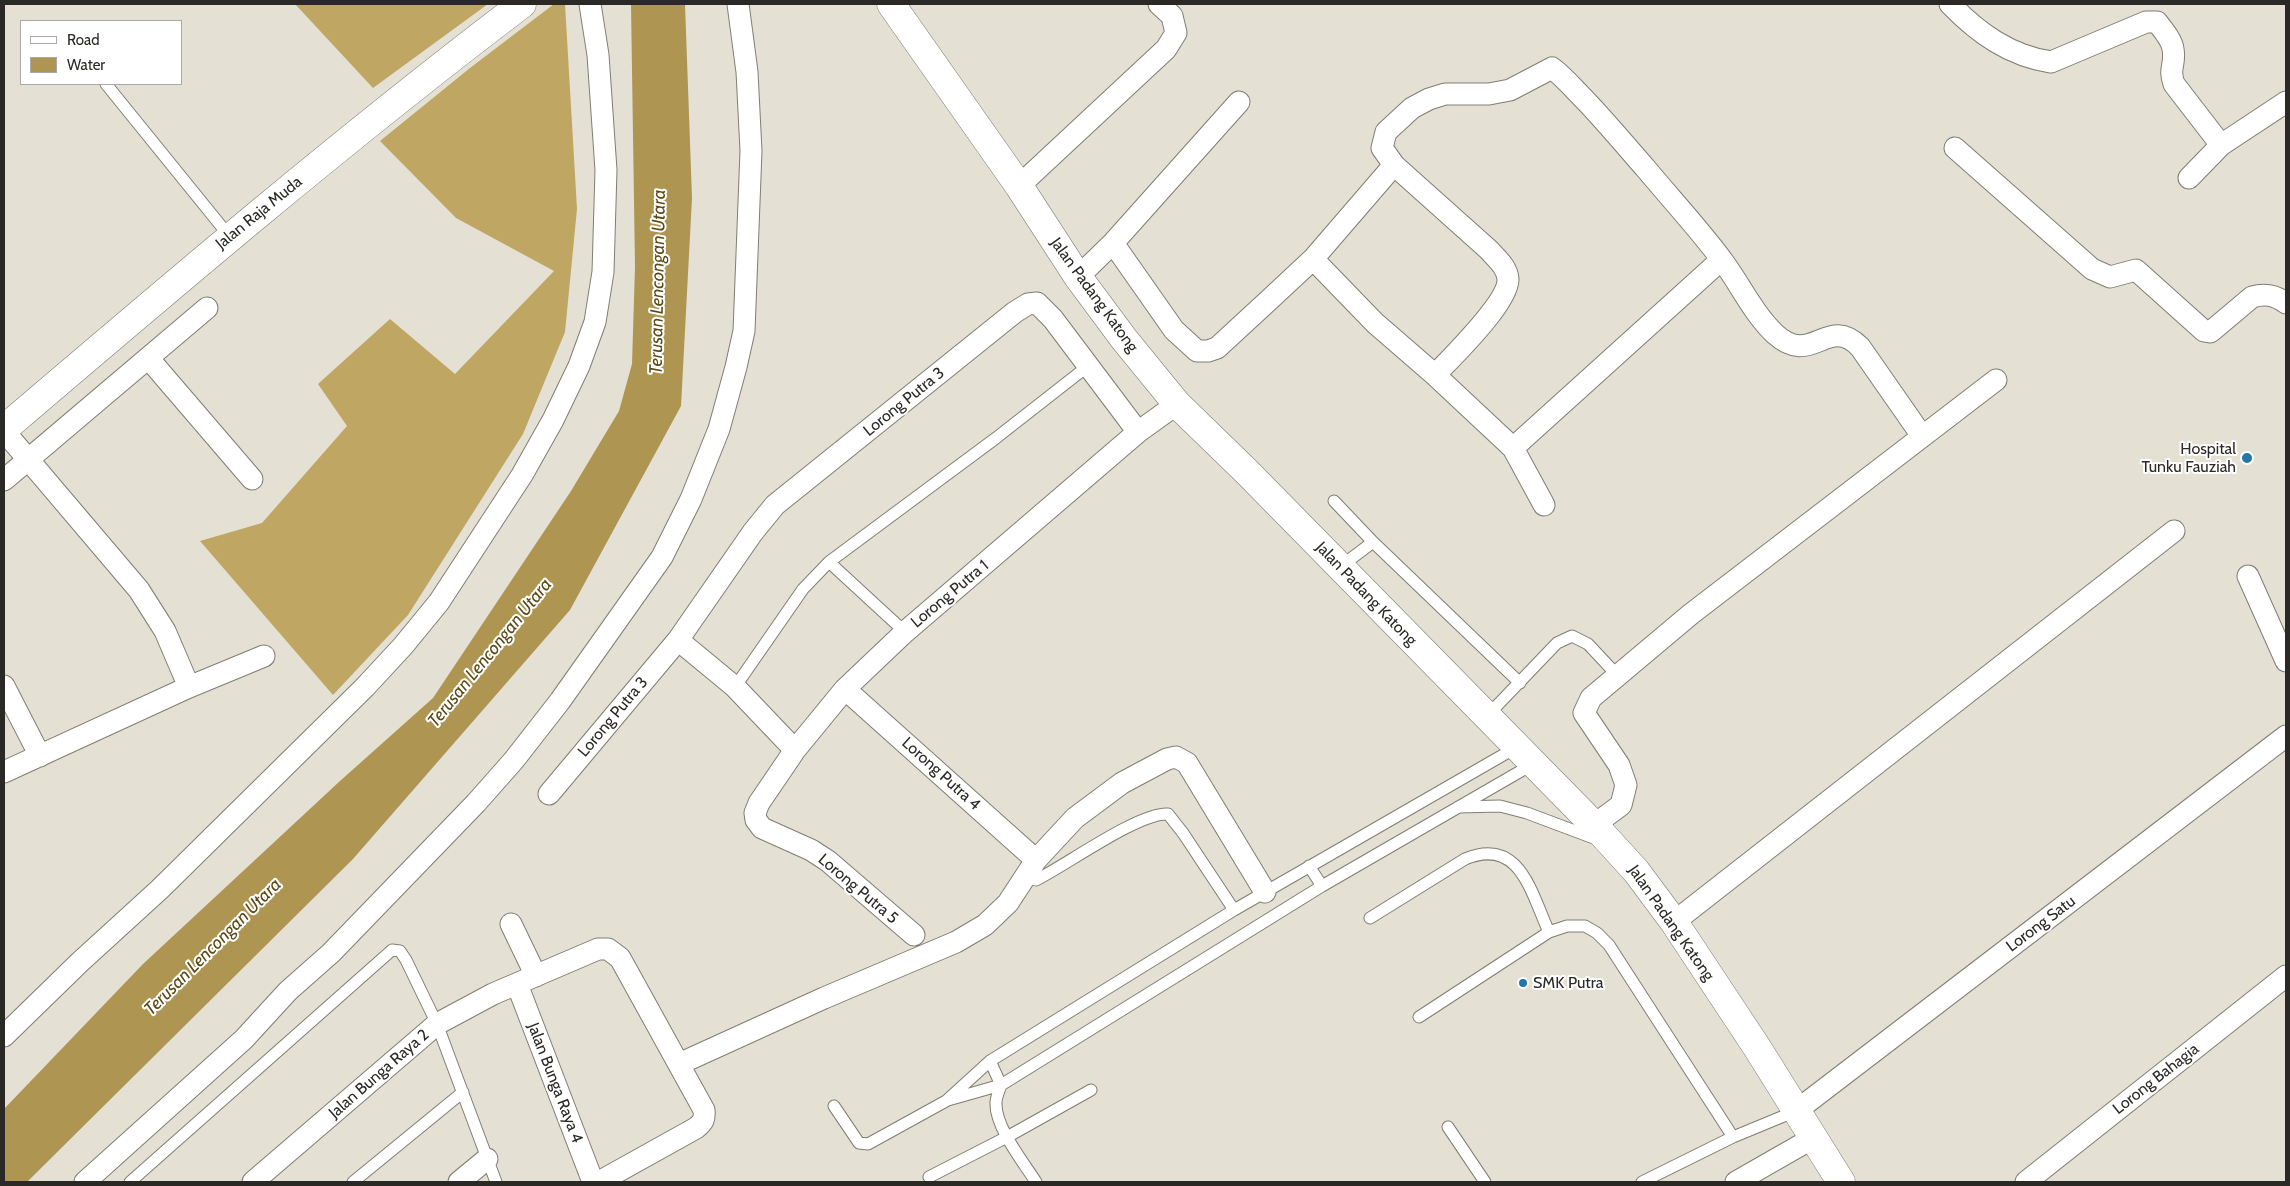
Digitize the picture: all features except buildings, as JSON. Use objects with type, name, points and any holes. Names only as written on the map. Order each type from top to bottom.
[{"type":"street","name":"Jalan Raja Muda","points":[[4,430],[230,237],[441,66],[522,4]]},
{"type":"street","points":[[4,1036],[80,962],[160,890],[365,687],[403,646],[439,602],[522,474],[553,420],[579,366],[595,322],[603,272],[606,170],[598,55],[590,4]]},
{"type":"street","points":[[84,1182],[244,1039],[288,991],[368,915],[476,803],[514,760],[560,701],[662,557],[691,500],[719,429],[744,331],[751,151],[747,72],[738,4]]},
{"type":"street","name":"Jalan Padang Katong","points":[[890,4],[1019,186],[1078,276],[1124,339],[1177,404],[1487,716],[1636,870],[1674,922],[1840,1182]]},
{"type":"street","points":[[1019,186],[1166,49],[1176,33],[1172,16],[1159,4]]},
{"type":"street","points":[[1950,4],[1969,23],[1998,44],[2034,60],[2050,62],[2146,22],[2157,22],[2173,47],[2174,58],[2170,72],[2174,84],[2221,145]]},
{"type":"street","points":[[1436,375],[1500,302],[1508,280],[1503,265],[1489,250],[1394,165],[1382,148],[1386,132],[1412,108],[1429,99],[1446,94],[1489,94],[1510,90],[1552,68],[1564,77],[1605,120],[1721,260],[1767,326],[1787,342],[1796,346],[1815,344],[1836,335],[1844,335],[1852,339],[1860,347],[1922,436]]},
{"type":"street","points":[[1078,276],[1113,243],[1239,102]]},
{"type":"street","points":[[2189,178],[2221,145],[2286,102]]},
{"type":"street","points":[[1955,148],[2092,269],[2110,277],[2131,270],[2140,272],[2204,331],[2210,332],[2252,297],[2282,294]]},
{"type":"street","points":[[1113,243],[1174,330],[1197,351],[1208,351],[1217,348],[1313,259],[1394,165]]},
{"type":"street","points":[[1313,259],[1375,322],[1436,375],[1513,448],[1544,505]]},
{"type":"street","points":[[1513,448],[1721,260]]},
{"type":"street","name":"Lorong Putra 3","points":[[549,794],[678,640],[775,505],[1015,312],[1028,304],[1037,304],[1045,309],[1138,432]]},
{"type":"street","points":[[4,480],[207,308]]},
{"type":"street","points":[[149,358],[252,479]]},
{"type":"street","points":[[1594,825],[1621,805],[1626,785],[1618,766],[1584,713],[1591,698],[1691,614],[1996,380]]},
{"type":"street","name":"Lorong Putra 1","points":[[755,813],[759,803],[796,750],[845,689],[905,632],[1138,432],[1177,404]]},
{"type":"street","points":[[4,430],[27,460],[148,603],[174,649],[190,687]]},
{"type":"street","points":[[1674,922],[2174,531]]},
{"type":"street","points":[[2248,576],[2286,661]]},
{"type":"street","points":[[678,640],[735,687],[796,750]]},
{"type":"street","points":[[4,772],[190,687],[264,656]]},
{"type":"street","points":[[4,686],[40,756]]},
{"type":"street","name":"Lorong Putra 4","points":[[845,689],[1031,869]]},
{"type":"street","name":"Lorong Satu","points":[[1796,1111],[2286,736]]},
{"type":"street","points":[[680,1064],[824,998],[956,942],[985,925],[1008,903],[1031,869],[1075,818],[1102,796],[1122,783],[1167,759],[1176,757],[1186,763],[1265,892]]},
{"type":"street","name":"Lorong Putra 5","points":[[755,813],[756,820],[762,828],[811,850],[828,861],[914,936]]},
{"type":"street","name":"Jalan Bunga Raya 4","points":[[511,924],[526,980],[593,1182]]},
{"type":"street","name":"Jalan Bunga Raya 2","points":[[253,1182],[437,1024],[493,994],[598,949],[608,949],[620,958],[704,1110],[703,1122],[696,1128],[599,1182]]},
{"type":"street","name":"Lorong Bahagia","points":[[2026,1182],[2286,976]]},
{"type":"street","points":[[1736,1182],[1813,1138]]},
{"type":"street","points":[[460,1182],[487,1159]]},
{"type":"lane","points":[[107,85],[230,237]]},
{"type":"lane","points":[[735,687],[802,589],[829,562],[996,438],[1088,366]]},
{"type":"lane","points":[[1334,501],[1373,542],[1520,683]]},
{"type":"lane","points":[[1340,567],[1373,542]]},
{"type":"lane","points":[[829,562],[905,632]]},
{"type":"lane","points":[[1487,716],[1557,643],[1572,636],[1588,644],[1617,675]]},
{"type":"lane","points":[[834,1106],[859,1143],[863,1145],[946,1101],[1001,1085],[1322,886],[1456,808],[1525,756]]},
{"type":"lane","points":[[946,1101],[990,1061],[1234,910],[1309,866],[1525,756]]},
{"type":"lane","points":[[1456,808],[1500,806],[1527,813],[1612,846]]},
{"type":"lane","points":[[1031,869],[1036,880],[1077,855],[1151,816],[1168,814],[1183,833],[1234,910]]},
{"type":"lane","points":[[1370,918],[1465,859],[1478,854],[1492,852],[1520,868],[1549,932]]},
{"type":"lane","points":[[1309,866],[1322,886]]},
{"type":"lane","points":[[1419,1017],[1549,932],[1567,926],[1585,926],[1597,933],[1609,945],[1733,1137]]},
{"type":"lane","points":[[130,1182],[392,950],[400,951],[406,960],[437,1024],[496,1182]]},
{"type":"lane","points":[[990,1061],[1001,1085],[996,1104],[997,1116],[1007,1137],[1036,1182]]},
{"type":"lane","points":[[929,1177],[1007,1137],[1091,1090]]},
{"type":"lane","points":[[353,1182],[462,1092]]},
{"type":"lane","points":[[1642,1182],[1733,1137],[1796,1111]]},
{"type":"lane","points":[[1448,1126],[1485,1182]]},
{"type":"shaded area","points":[[295,4],[488,4],[373,88]]},
{"type":"shaded area","points":[[554,4],[565,4],[577,209],[565,332],[523,434],[408,615],[333,695],[200,541],[262,523],[347,426],[318,384],[390,319],[455,374],[554,271],[456,218],[380,141],[470,68]]},
{"type":"water","name":"Terusan Lencongan Utara","points":[[631,4],[685,4],[692,198],[681,406],[570,610],[353,859],[27,1182],[4,1182],[4,1109],[143,964],[340,781],[433,698],[571,491],[619,411],[632,364],[635,267]]},
{"type":"place","name":"Hospital Tunku Fauziah","points":[[2247,458]]},
{"type":"place","name":"SMK Putra","points":[[1523,983]]}]
